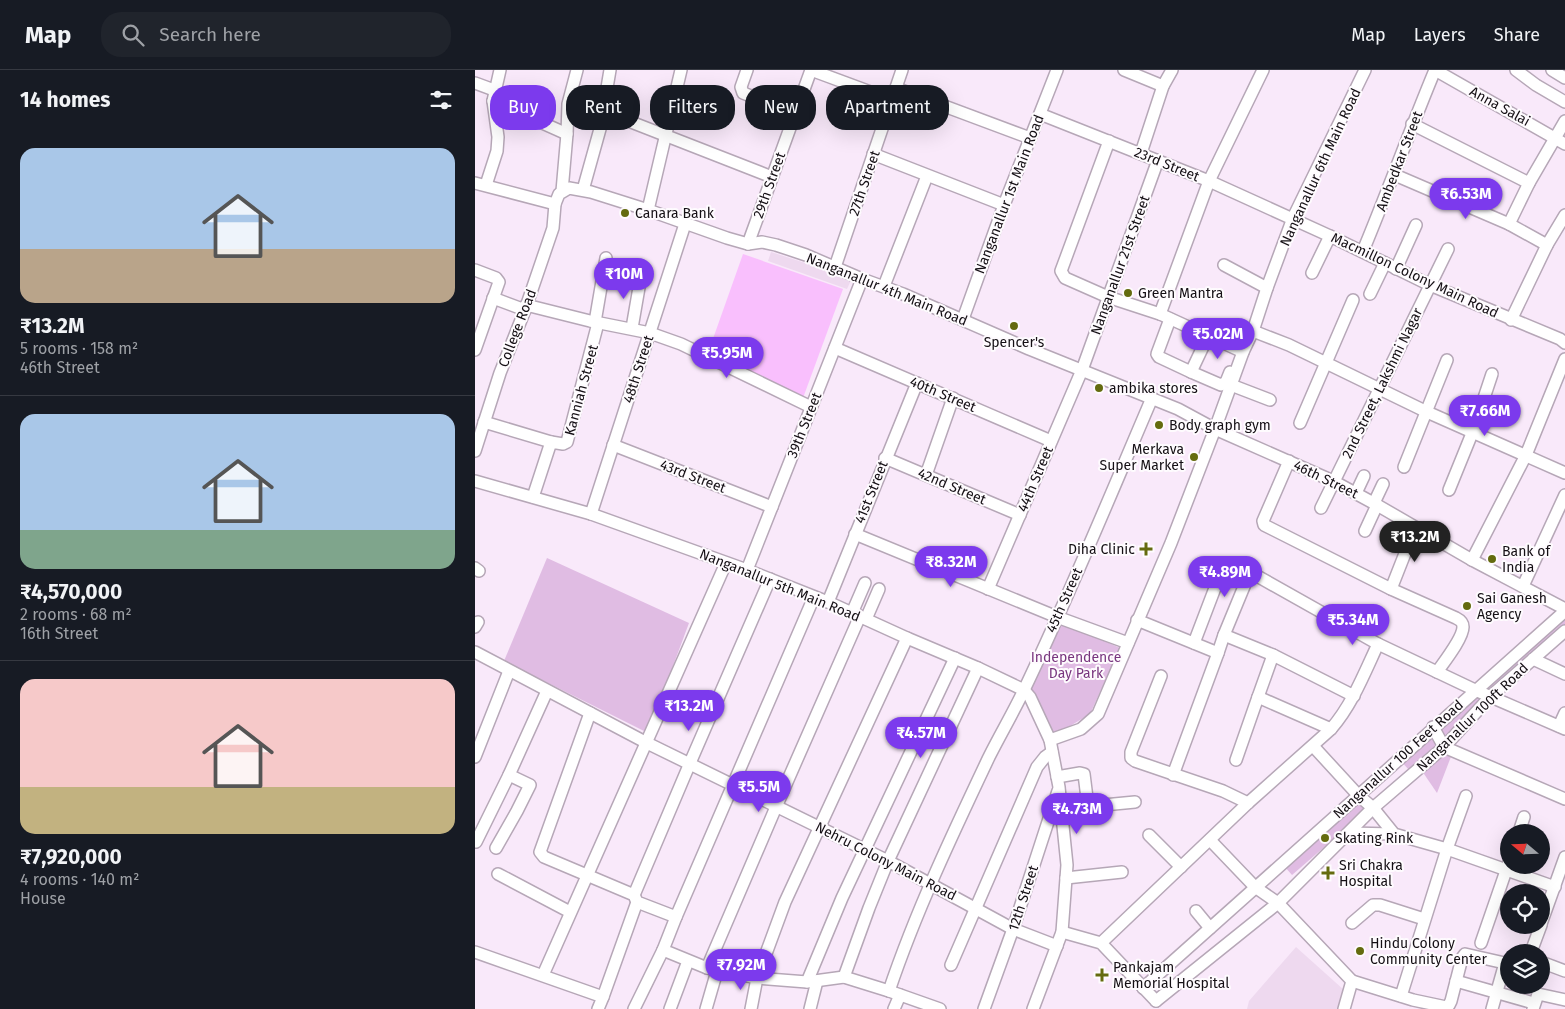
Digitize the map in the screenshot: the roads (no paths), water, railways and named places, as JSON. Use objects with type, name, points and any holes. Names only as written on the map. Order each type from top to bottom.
[{"type":"street","points":[[496,85],[500,70]]},
{"type":"street","points":[[497,130],[497,151],[481,184],[555,204],[559,194],[562,192],[568,104],[577,70]]},
{"type":"street","points":[[583,190],[600,130],[610,70]]},
{"type":"street","points":[[648,210],[681,70]]},
{"type":"street","points":[[745,93],[741,88],[747,70]]},
{"type":"street","points":[[811,70],[852,85]]},
{"type":"street","name":"29th Street","points":[[805,85],[811,70]]},
{"type":"street","name":"27th Street","points":[[897,85],[902,70]]},
{"type":"street","name":"Nanganallur 1st Main Road","points":[[963,319],[1004,205],[1057,70]]},
{"type":"street","points":[[1124,70],[1163,86]]},
{"type":"street","points":[[1141,154],[1163,86],[1172,70]]},
{"type":"street","points":[[1109,140],[1061,271],[1065,278],[1166,319],[1240,354],[1224,384],[1216,383],[1191,372],[1159,357],[1157,354],[1166,319],[1209,181],[1263,70]]},
{"type":"street","name":"Nanganallur 6th Main Road","points":[[1050,740],[1081,729],[1098,714],[1171,543],[1215,429],[1240,354],[1253,332],[1293,218],[1365,70]]},
{"type":"street","name":"Ambedkar Street","points":[[1363,251],[1395,175],[1412,124],[1435,70]]},
{"type":"street","name":"Anna Salai","points":[[1435,70],[1560,141]]},
{"type":"street","points":[[1516,70],[1536,85],[1565,102]]},
{"type":"street","points":[[1551,70],[1565,78]]},
{"type":"street","points":[[475,83],[490,92]]},
{"type":"street","points":[[949,108],[1030,138]]},
{"type":"street","name":"23rd Street","points":[[1040,114],[1158,160],[1293,218]]},
{"type":"street","points":[[1509,224],[1529,183],[1560,141],[1565,121]]},
{"type":"street","points":[[1412,124],[1529,183]]},
{"type":"street","points":[[640,125],[772,177]]},
{"type":"street","points":[[556,128],[567,134]]},
{"type":"street","name":"29th Street","points":[[748,244],[789,130]]},
{"type":"street","name":"27th Street","points":[[835,267],[881,130]]},
{"type":"street","points":[[873,154],[1004,205]]},
{"type":"street","name":"Nanganallur 21st Street","points":[[1082,370],[1158,160]]},
{"type":"street","points":[[1395,175],[1509,224],[1547,246]]},
{"type":"street","points":[[884,286],[927,176]]},
{"type":"street","name":"Nanganallur 4th Main Road","points":[[562,192],[569,188],[583,190],[748,244],[762,242],[776,245],[884,286],[1029,349],[1178,409],[1215,429]]},
{"type":"street","name":"College Road","points":[[475,450],[500,374],[553,228],[555,204]]},
{"type":"street","points":[[1511,320],[1547,246],[1565,215]]},
{"type":"street","name":"Macmillon Colony Main Road","points":[[1293,218],[1430,285],[1511,320],[1563,337]]},
{"type":"street","name":"48th Street","points":[[591,514],[685,224]]},
{"type":"street","points":[[1396,268],[1416,225]]},
{"type":"street","points":[[1312,273],[1330,236]]},
{"type":"street","name":"2nd Street, Lakshmi Nagar","points":[[1321,508],[1448,249]]},
{"type":"street","points":[[597,322],[606,258]]},
{"type":"street","points":[[1370,294],[1385,263]]},
{"type":"street","points":[[1224,265],[1267,288]]},
{"type":"street","points":[[475,270],[499,280],[475,350]]},
{"type":"street","points":[[632,328],[641,276]]},
{"type":"street","name":"39th Street","points":[[747,570],[862,279]]},
{"type":"street","points":[[493,298],[525,308],[650,333],[705,354],[811,407]]},
{"type":"street","points":[[1300,423],[1353,300]]},
{"type":"street","name":"Kanniah Street","points":[[533,497],[551,442],[563,444],[567,442],[597,322]]},
{"type":"street","points":[[1253,332],[1289,345],[1427,412],[1565,473]]},
{"type":"street","points":[[1191,372],[1207,338]]},
{"type":"street","name":"40th Street","points":[[835,348],[1051,441]]},
{"type":"street","points":[[1472,560],[1526,455],[1565,359]]},
{"type":"street","points":[[1405,467],[1447,360]]},
{"type":"street","name":"44th Street","points":[[988,589],[1082,370]]},
{"type":"street","points":[[1449,490],[1473,431],[1492,374]]},
{"type":"street","name":"41st Street","points":[[828,602],[917,383]]},
{"type":"street","points":[[1231,385],[1270,400]]},
{"type":"street","points":[[926,476],[953,398]]},
{"type":"street","name":"45th Street","points":[[894,1009],[894,993],[901,954],[989,758],[1057,617],[1151,398]]},
{"type":"street","points":[[484,422],[551,442]]},
{"type":"street","name":"46th Street","points":[[1215,429],[1333,481],[1565,610]]},
{"type":"street","name":"43rd Street","points":[[613,445],[772,507]]},
{"type":"street","name":"42nd Street","points":[[885,458],[1020,515]]},
{"type":"street","points":[[1289,460],[1263,521],[1265,525],[1391,589],[1461,621],[1463,625],[1461,635],[1437,672]]},
{"type":"street","points":[[1356,493],[1364,476]]},
{"type":"street","name":"Nanganallur 5th Main Road","points":[[475,481],[591,514],[747,570],[860,614],[907,638],[978,668],[1023,690]]},
{"type":"street","points":[[1365,531],[1383,484]]},
{"type":"street","points":[[1523,586],[1565,494]]},
{"type":"street","points":[[1391,589],[1415,528]]},
{"type":"street","points":[[855,534],[1057,617],[1128,643]]},
{"type":"street","points":[[543,975],[726,563]]},
{"type":"street","points":[[1194,643],[1223,567],[1229,563],[1250,572],[1378,644],[1475,690],[1562,728],[1565,713]]},
{"type":"street","points":[[1173,775],[1224,635],[1250,572]]},
{"type":"street","points":[[598,1009],[636,898],[690,763],[770,579]]},
{"type":"street","points":[[860,614],[865,583]]},
{"type":"street","points":[[706,1009],[712,969],[776,807],[860,614],[879,589]]},
{"type":"street","points":[[634,1009],[663,950],[814,597]]},
{"type":"street","name":"Nanganallur 100 Feet Road","points":[[1143,988],[1565,610]]},
{"type":"street","points":[[1137,620],[1218,653]]},
{"type":"street","name":"Nanganallur 100ft Road","points":[[1155,1005],[1278,903],[1373,808],[1445,747],[1491,696],[1565,632]]},
{"type":"street","points":[[1224,635],[1273,655],[1354,696]]},
{"type":"street","points":[[751,1009],[757,978],[785,902],[907,638]]},
{"type":"street","points":[[1101,943],[1249,803],[1331,730],[1342,717],[1354,696],[1378,644]]},
{"type":"street","name":"Nehru Colony Main Road","points":[[475,652],[647,743],[888,861],[1013,928],[1057,946]]},
{"type":"street","points":[[1236,760],[1273,655]]},
{"type":"street","points":[[810,1009],[812,982],[842,898],[955,658]]},
{"type":"street","points":[[1533,659],[1565,674]]},
{"type":"street","points":[[844,978],[888,861],[978,668]]},
{"type":"street","points":[[475,757],[509,671]]},
{"type":"street","points":[[1161,676],[1130,756],[1135,761],[1249,803]]},
{"type":"street","points":[[1023,690],[1030,697],[1050,740],[1065,800],[1088,804],[1135,802]]},
{"type":"street","points":[[476,842],[547,691]]},
{"type":"street","points":[[1258,697],[1331,730]]},
{"type":"street","points":[[590,713],[540,852],[544,856],[676,917]]},
{"type":"street","points":[[1433,727],[1445,747],[1565,799]]},
{"type":"street","points":[[1313,746],[1357,795],[1373,808],[1394,834]]},
{"type":"street","points":[[951,965],[1037,767],[1052,752]]},
{"type":"street","points":[[1060,780],[1080,773],[1084,774],[1088,804]]},
{"type":"street","points":[[496,848],[530,785],[509,775]]},
{"type":"street","points":[[1033,1009],[1062,932],[1067,864],[1060,780]]},
{"type":"street","name":"12th Street","points":[[984,1009],[1013,928],[1060,780]]},
{"type":"street","points":[[1401,996],[1447,849],[1466,796]]},
{"type":"street","points":[[1062,809],[1088,804]]},
{"type":"street","points":[[1522,824],[1524,817]]},
{"type":"street","points":[[1349,832],[1394,834],[1500,864]]},
{"type":"street","points":[[1149,835],[1181,867]]},
{"type":"street","points":[[1210,840],[1255,887],[1278,903],[1352,981],[1401,996],[1412,1004],[1449,1007],[1466,953],[1500,961]]},
{"type":"street","points":[[1550,905],[1559,886],[1565,857]]},
{"type":"street","points":[[1066,878],[1122,872]]},
{"type":"street","points":[[498,874],[570,912]]},
{"type":"street","points":[[1481,943],[1504,874]]},
{"type":"street","points":[[1528,874],[1559,886]]},
{"type":"street","points":[[1352,923],[1373,905],[1425,919]]},
{"type":"street","points":[[1196,911],[1211,928]]},
{"type":"street","points":[[1062,932],[1101,943],[1143,988],[1155,1005]]},
{"type":"street","points":[[663,950],[712,969],[757,978],[812,982],[844,978],[940,1009]]},
{"type":"street","points":[[475,952],[603,996]]},
{"type":"street","points":[[670,1009],[688,960]]},
{"type":"street","points":[[1550,965],[1565,971]]},
{"type":"street","points":[[1344,1009],[1352,981]]},
{"type":"street","points":[[1456,981],[1496,992],[1531,1007]]},
{"type":"street","points":[[1492,1009],[1500,981]]},
{"type":"street","points":[[1531,1007],[1533,994]]},
{"type":"street","points":[[1531,1007],[1538,994],[1565,1000]]},
{"type":"place","name":"Canara Bank","points":[[625,213]]},
{"type":"place","name":"Green Mantra","points":[[1128,293]]},
{"type":"place","name":"Spencer's","points":[[1014,326]]},
{"type":"place","name":"ambika stores","points":[[1099,388]]},
{"type":"place","name":"Body graph gym","points":[[1159,425]]},
{"type":"place","name":"Merkava Super Market","points":[[1194,457]]},
{"type":"place","name":"Diha Clinic","points":[[1146,549]]},
{"type":"place","name":"Bank of India","points":[[1492,559]]},
{"type":"place","name":"Sai Ganesh Agency","points":[[1467,606]]},
{"type":"place","name":"Skating Rink","points":[[1325,838]]},
{"type":"place","name":"Sri Chakra Hospital","points":[[1328,873]]},
{"type":"place","name":"Hindu Colony Community Center","points":[[1360,951]]},
{"type":"place","name":"Pankajam Memorial Hospital","points":[[1102,975]]},
{"type":"park label","name":"Independence Day Park","points":[[1076,666]]}]
